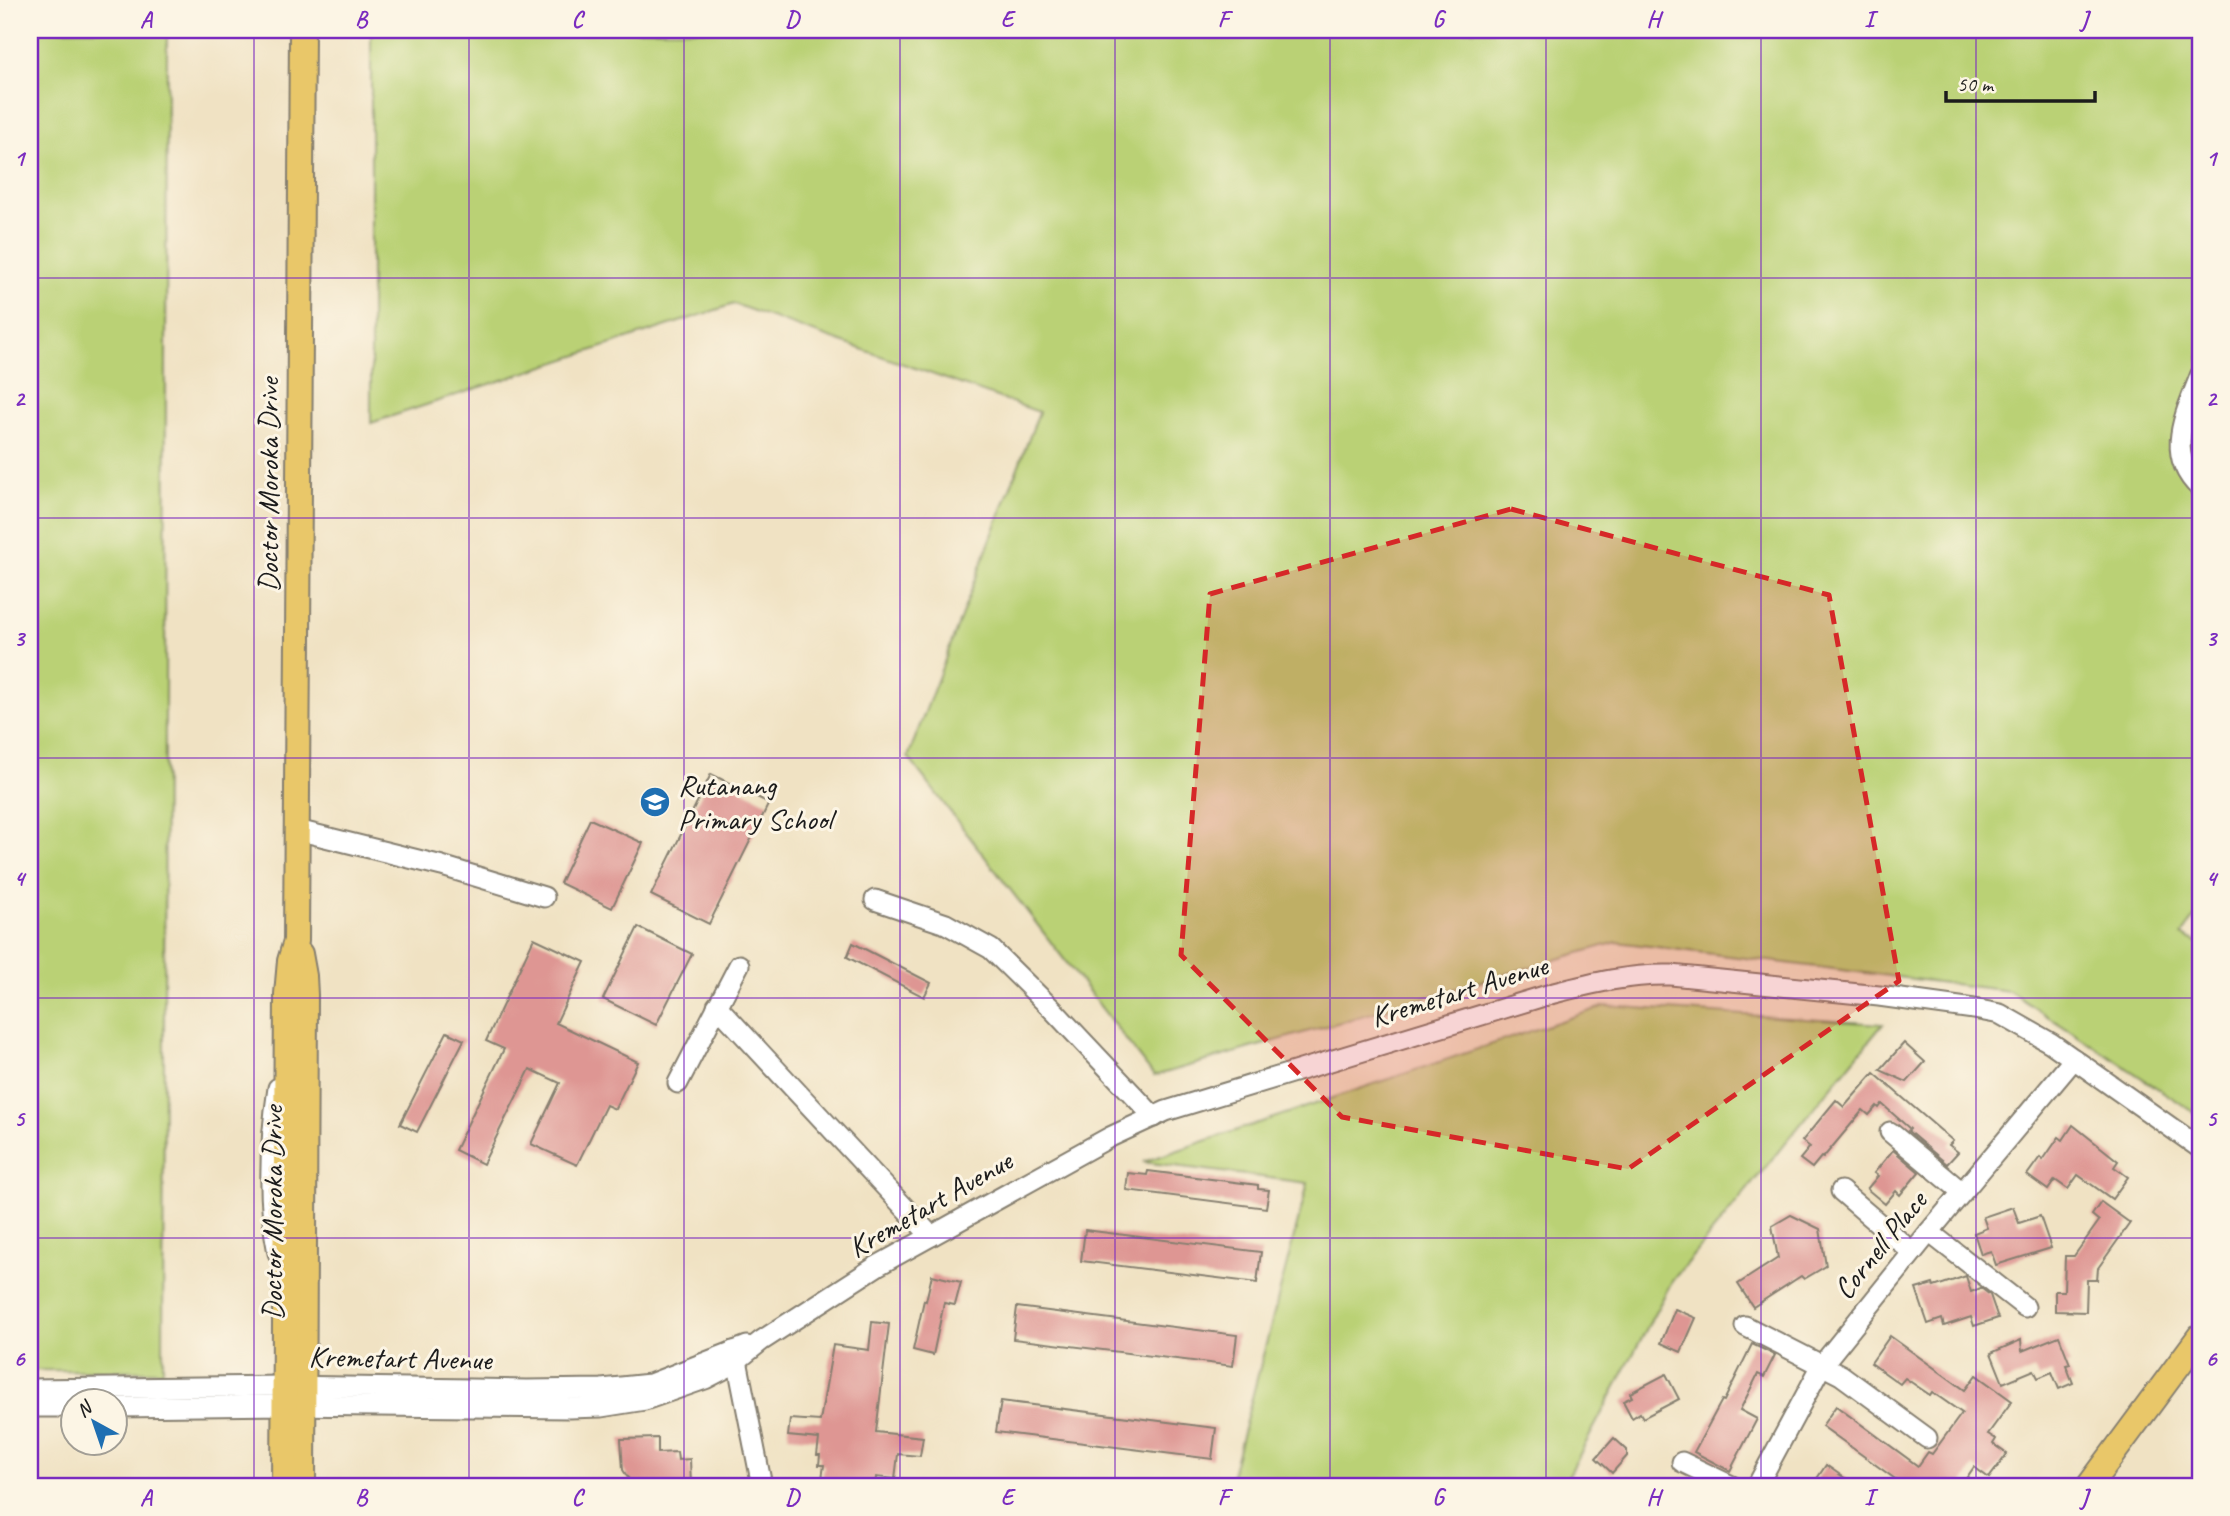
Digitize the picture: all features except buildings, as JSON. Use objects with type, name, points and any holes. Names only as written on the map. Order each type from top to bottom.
[{"type":"main road","name":"Doctor Moroka Drive","points":[[302,30],[296,941],[288,975],[286,1037],[285,1288],[303,1486]]},
{"type":"main road","name":"Doctor Moroka Drive","points":[[284,1486],[294,1396],[304,976],[303,961],[296,941]]},
{"type":"main road","points":[[2089,1486],[2200,1336]]},
{"type":"street","points":[[2200,376],[2178,443],[2182,465],[2200,488]]},
{"type":"street","points":[[297,830],[442,866],[544,897]]},
{"type":"street","points":[[875,900],[946,924],[991,949],[1154,1117]]},
{"type":"street","points":[[678,1083],[739,965]]},
{"type":"street","name":"Kremetart Avenue","points":[[130,1406],[294,1396],[625,1388],[664,1379],[735,1356],[877,1266],[1110,1137],[1154,1117],[1211,1097],[1554,993],[1599,981],[1639,975],[1671,975],[2000,1014],[2029,1029],[2074,1059],[2200,1148]]},
{"type":"street","points":[[717,1006],[931,1236]]},
{"type":"street","name":"Cornell Place","points":[[1757,1486],[1822,1365],[1928,1232],[2074,1059]]},
{"type":"street","points":[[1890,1132],[1962,1192]]},
{"type":"street","points":[[1841,1191],[1912,1252]]},
{"type":"street","points":[[1928,1232],[2025,1307]]},
{"type":"street","points":[[1745,1326],[1841,1375],[1927,1438]]},
{"type":"street","points":[[735,1356],[762,1486]]},
{"type":"street","name":"Kremetart Avenue","points":[[30,1389],[294,1396]]},
{"type":"street","points":[[30,1407],[60,1407]]},
{"type":"street","points":[[1682,1462],[1732,1486]]},
{"type":"highlighted area","points":[[1511,509],[1829,595],[1899,981],[1628,1169],[1342,1117],[1181,955],[1210,594]]},
{"type":"green space","points":[[30,30],[167,30],[163,1371],[30,1370]]},
{"type":"green space","points":[[371,30],[2200,30],[2200,910],[2182,935],[2200,943],[2200,1116],[2009,991],[1617,942],[1154,1076],[908,757],[1039,412],[734,304],[371,423]]},
{"type":"green space","points":[[1605,1006],[1883,1024],[1672,1281],[1563,1486],[1229,1486],[1308,1183],[1143,1162]]},
{"type":"place","name":"Rutanang Primary School","points":[[655,802]]}]
